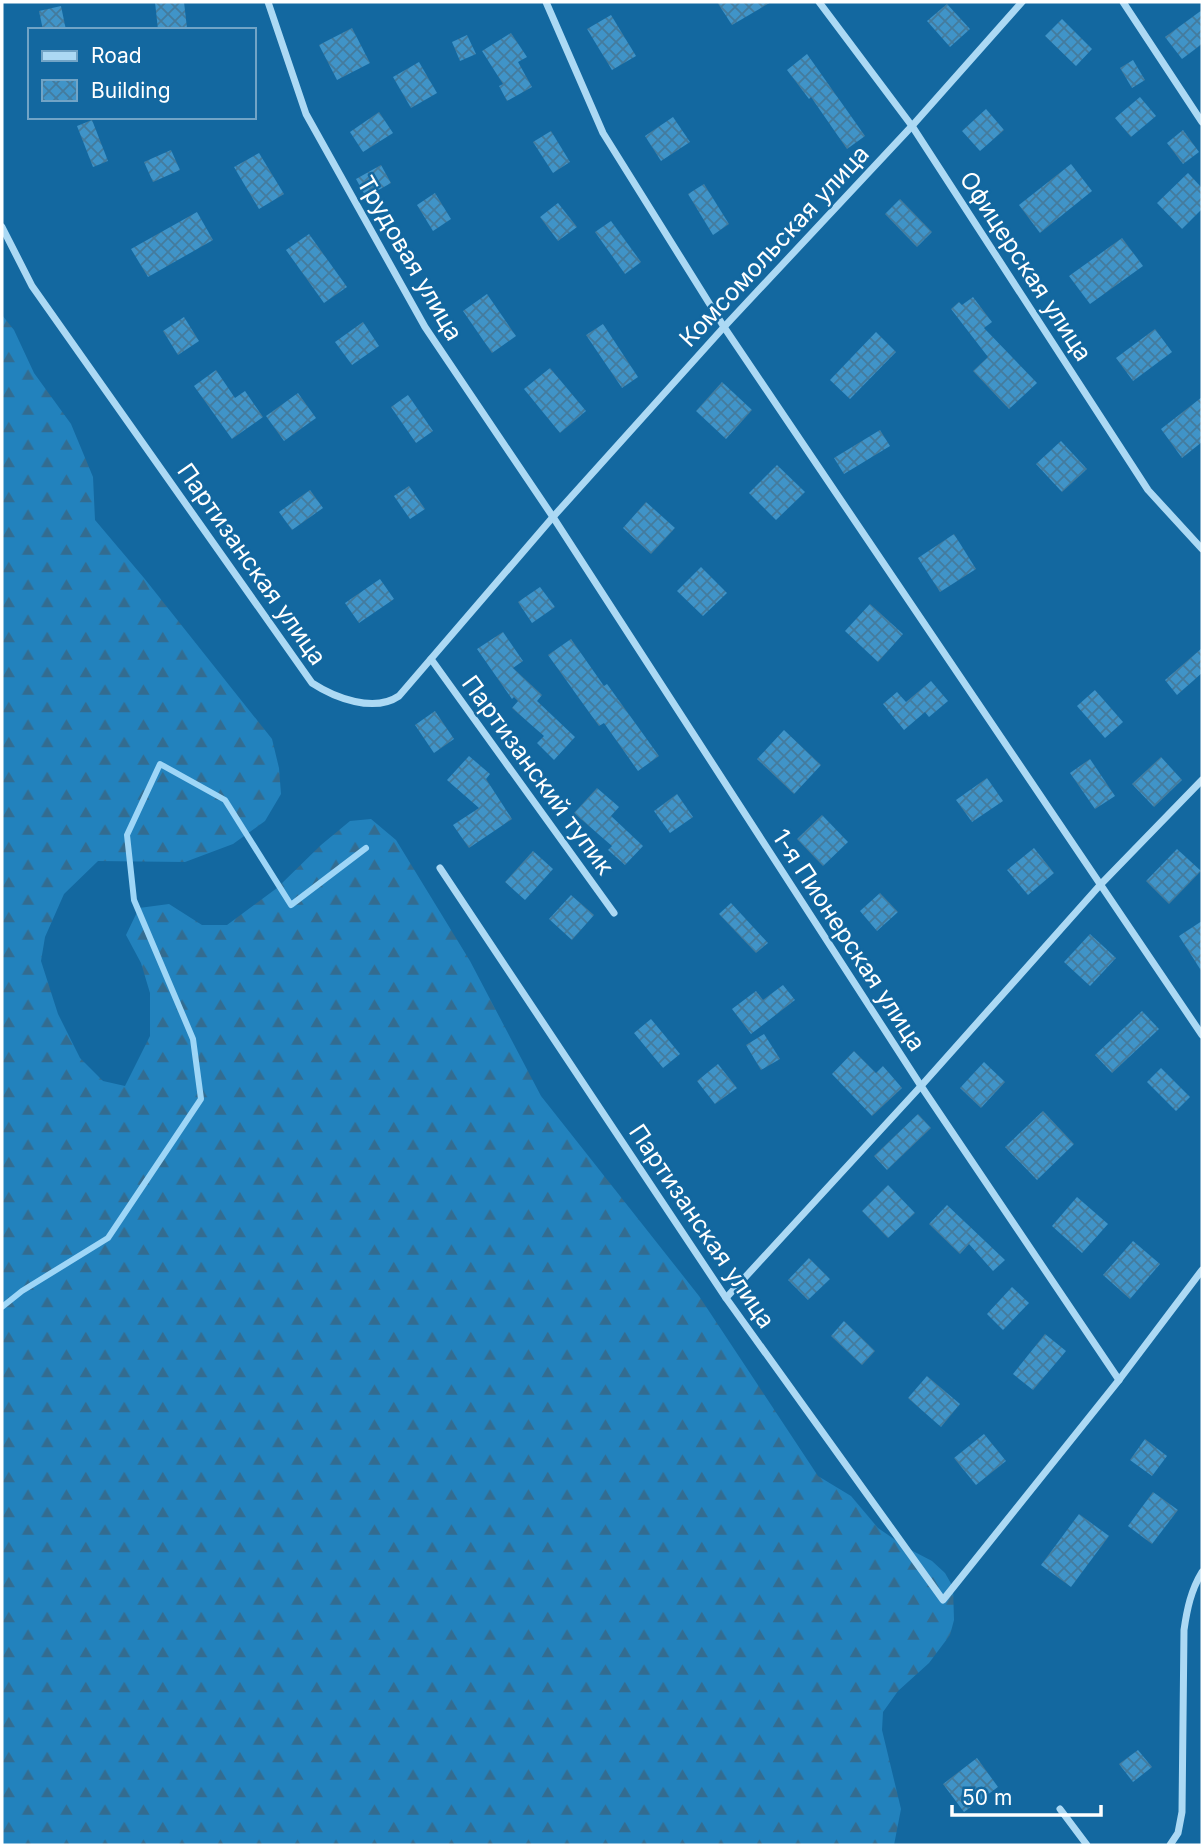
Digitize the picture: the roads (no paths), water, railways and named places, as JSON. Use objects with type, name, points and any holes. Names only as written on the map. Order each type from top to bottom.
[{"type":"street","name":"Трудовая улица","points":[[268,2],[306,114],[425,327],[553,517]]},
{"type":"street","points":[[546,2],[603,133],[724,327],[1202,1035]]},
{"type":"street","name":"Офицерская улица","points":[[819,2],[912,126],[1149,490],[1202,549]]},
{"type":"street","name":"Комсомольская улица","points":[[553,517],[1023,2]]},
{"type":"street","points":[[1123,2],[1202,122]]},
{"type":"street","name":"Партизанская улица","points":[[2,227],[32,286],[312,683],[326,692],[368,704],[382,705],[399,696],[553,517]]},
{"type":"street","name":"1-я Пионерская улица","points":[[553,517],[921,1086],[1119,1380]]},
{"type":"street","name":"Партизанский тупик","points":[[431,659],[614,914]]},
{"type":"street","points":[[726,1298],[921,1086],[1101,884],[1202,780]]},
{"type":"street","name":"Партизанская улица","points":[[440,868],[726,1298],[943,1600],[1119,1380]]},
{"type":"street","points":[[1119,1380],[1202,1270]]},
{"type":"street","points":[[1170,1845],[1178,1833],[1182,1812],[1184,1630],[1188,1604],[1202,1572]]},
{"type":"street","points":[[1060,1809],[1087,1845]]},
{"type":"waterway","points":[[2,1307],[22,1291],[108,1238],[201,1099],[193,1039],[134,900],[127,835],[160,764],[225,800],[291,905],[366,848]]}]
